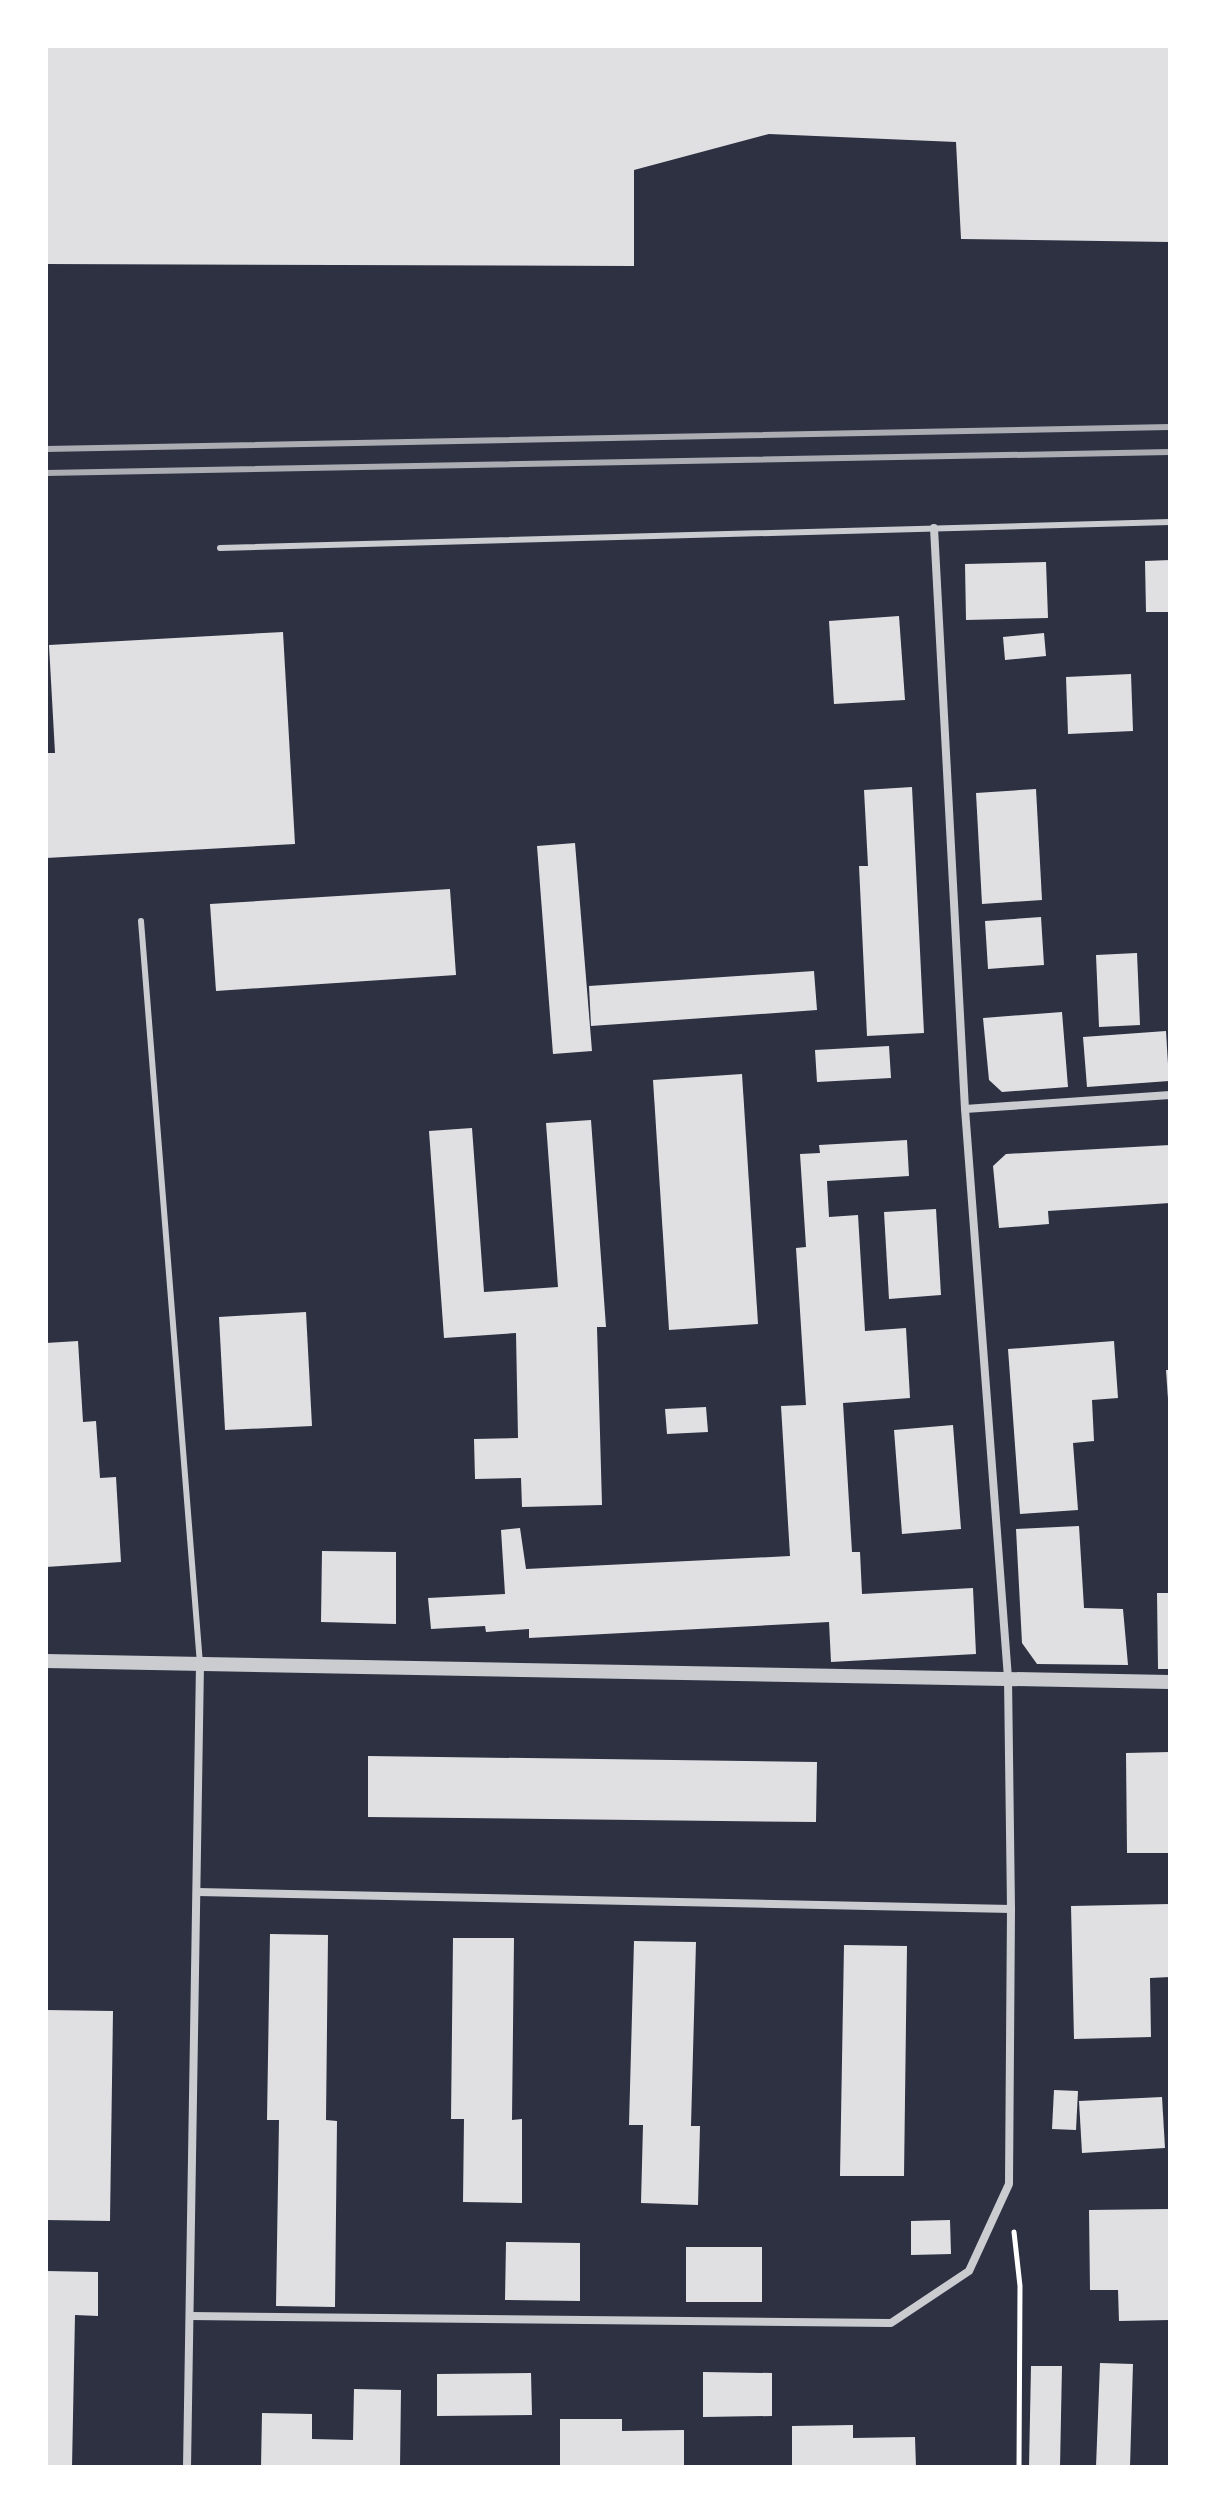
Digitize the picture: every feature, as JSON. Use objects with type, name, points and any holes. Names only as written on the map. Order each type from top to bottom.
[{"type":"street","points":[[190,2316],[891,2323],[969,2271],[1009,2184],[1011,1909],[1008,1678],[965,1109],[934,528]]},
{"type":"street","points":[[965,1109],[1170,1095]]},
{"type":"street","points":[[46,1661],[1170,1682]]},
{"type":"street","points":[[187,2467],[200,1664]]},
{"type":"street","points":[[198,1892],[1011,1909]]},
{"type":"lane","points":[[220,548],[1170,522]]},
{"type":"lane","points":[[141,921],[200,1664]]},
{"type":"path","points":[[1009,2184],[1020,2286],[1019,2467]]},
{"type":"building","points":[[46,46],[1170,46],[1170,242],[961,239],[956,142],[769,134],[634,170],[634,266],[46,264]]},
{"type":"building","points":[[1170,560],[1170,612],[1146,612],[1145,561]]},
{"type":"building","points":[[1046,562],[1048,618],[966,620],[965,564]]},
{"type":"building","points":[[899,616],[905,700],[834,704],[829,621]]},
{"type":"building","points":[[283,632],[295,844],[46,858],[46,753],[55,753],[49,645]]},
{"type":"building","points":[[1044,633],[1046,656],[1005,660],[1003,637]]},
{"type":"building","points":[[1131,674],[1133,731],[1068,734],[1066,677]]},
{"type":"building","points":[[912,787],[924,1033],[867,1036],[859,866],[868,866],[864,790]]},
{"type":"building","points":[[1036,789],[1042,900],[982,904],[976,793]]},
{"type":"building","points":[[575,843],[592,1051],[553,1054],[537,846]]},
{"type":"building","points":[[450,889],[456,975],[216,991],[210,904]]},
{"type":"building","points":[[1041,917],[1044,965],[988,969],[985,921]]},
{"type":"building","points":[[1137,953],[1140,1025],[1099,1027],[1096,955]]},
{"type":"building","points":[[814,971],[817,1010],[591,1026],[589,986]]},
{"type":"building","points":[[1062,1012],[1068,1087],[1002,1092],[989,1080],[983,1018]]},
{"type":"building","points":[[1166,1031],[1169,1081],[1087,1087],[1083,1037]]},
{"type":"building","points":[[889,1046],[891,1078],[817,1082],[815,1050]]},
{"type":"building","points":[[742,1074],[758,1324],[669,1330],[653,1080]]},
{"type":"building","points":[[591,1120],[606,1327],[597,1327],[602,1505],[522,1507],[521,1478],[475,1479],[474,1439],[518,1438],[516,1333],[444,1338],[429,1131],[472,1128],[484,1292],[558,1287],[546,1123]]},
{"type":"building","points":[[907,1140],[909,1176],[827,1181],[829,1217],[858,1215],[865,1331],[906,1328],[910,1398],[843,1403],[852,1552],[860,1552],[862,1594],[973,1588],[976,1654],[831,1662],[829,1622],[529,1638],[529,1629],[486,1632],[485,1626],[431,1629],[428,1598],[505,1594],[501,1530],[520,1528],[526,1569],[790,1556],[781,1406],[806,1405],[796,1248],[806,1247],[800,1154],[820,1153],[819,1145]]},
{"type":"building","points":[[1170,1145],[1170,1203],[1048,1211],[1049,1224],[999,1228],[993,1166],[1006,1154]]},
{"type":"building","points":[[936,1209],[941,1295],[889,1299],[884,1212]]},
{"type":"building","points":[[306,1312],[312,1426],[225,1430],[219,1317]]},
{"type":"building","points":[[78,1341],[83,1422],[96,1421],[100,1478],[116,1477],[121,1562],[46,1567],[46,1343]]},
{"type":"building","points":[[1114,1341],[1118,1398],[1092,1400],[1094,1441],[1073,1443],[1078,1510],[1020,1514],[1008,1349]]},
{"type":"building","points":[[1166,1370],[1170,1370],[1170,1399],[1168,1399]]},
{"type":"building","points":[[706,1407],[708,1432],[667,1434],[665,1409]]},
{"type":"building","points":[[953,1425],[961,1529],[902,1534],[894,1430]]},
{"type":"building","points":[[1079,1526],[1084,1608],[1123,1609],[1128,1665],[1037,1664],[1022,1643],[1016,1529]]},
{"type":"building","points":[[322,1551],[396,1552],[396,1624],[321,1622]]},
{"type":"building","points":[[1157,1593],[1170,1593],[1170,1669],[1158,1669]]},
{"type":"building","points":[[1170,1752],[1170,1853],[1127,1853],[1126,1753]]},
{"type":"building","points":[[368,1756],[817,1762],[816,1822],[368,1817]]},
{"type":"building","points":[[1170,1904],[1170,1977],[1150,1978],[1151,2037],[1074,2039],[1071,1906]]},
{"type":"building","points":[[270,1934],[328,1935],[326,2120],[337,2121],[335,2307],[276,2306],[279,2120],[267,2120]]},
{"type":"building","points":[[453,1938],[514,1938],[512,2120],[522,2119],[522,2203],[463,2202],[464,2119],[451,2119]]},
{"type":"building","points":[[634,1941],[696,1942],[691,2126],[700,2126],[698,2205],[641,2203],[643,2125],[629,2125]]},
{"type":"building","points":[[844,1945],[907,1946],[904,2176],[840,2176]]},
{"type":"building","points":[[46,2010],[113,2011],[110,2221],[46,2220]]},
{"type":"building","points":[[1054,2090],[1078,2091],[1076,2130],[1052,2129]]},
{"type":"building","points":[[1162,2097],[1165,2148],[1082,2153],[1079,2101]]},
{"type":"building","points":[[1170,2209],[1170,2320],[1119,2321],[1118,2290],[1090,2290],[1089,2210]]},
{"type":"building","points":[[950,2220],[951,2254],[911,2255],[911,2221]]},
{"type":"building","points":[[506,2242],[580,2243],[580,2301],[505,2300]]},
{"type":"building","points":[[686,2247],[762,2247],[762,2302],[686,2302]]},
{"type":"building","points":[[46,2271],[98,2272],[98,2316],[75,2315],[72,2467],[46,2467]]},
{"type":"building","points":[[1100,2363],[1133,2364],[1130,2467],[1096,2467]]},
{"type":"building","points":[[1031,2366],[1062,2366],[1060,2467],[1029,2467]]},
{"type":"building","points":[[703,2372],[772,2373],[772,2416],[703,2417]]},
{"type":"building","points":[[531,2373],[532,2415],[437,2416],[437,2374]]},
{"type":"building","points":[[354,2389],[401,2390],[400,2467],[261,2467],[262,2413],[312,2414],[312,2439],[353,2440]]},
{"type":"building","points":[[560,2419],[622,2419],[622,2431],[684,2430],[684,2467],[560,2467]]},
{"type":"building","points":[[853,2425],[853,2438],[915,2437],[916,2467],[792,2467],[792,2426]]},
{"type":"railway","points":[[46,449],[1170,427]]},
{"type":"railway","points":[[46,473],[1170,452]]}]
